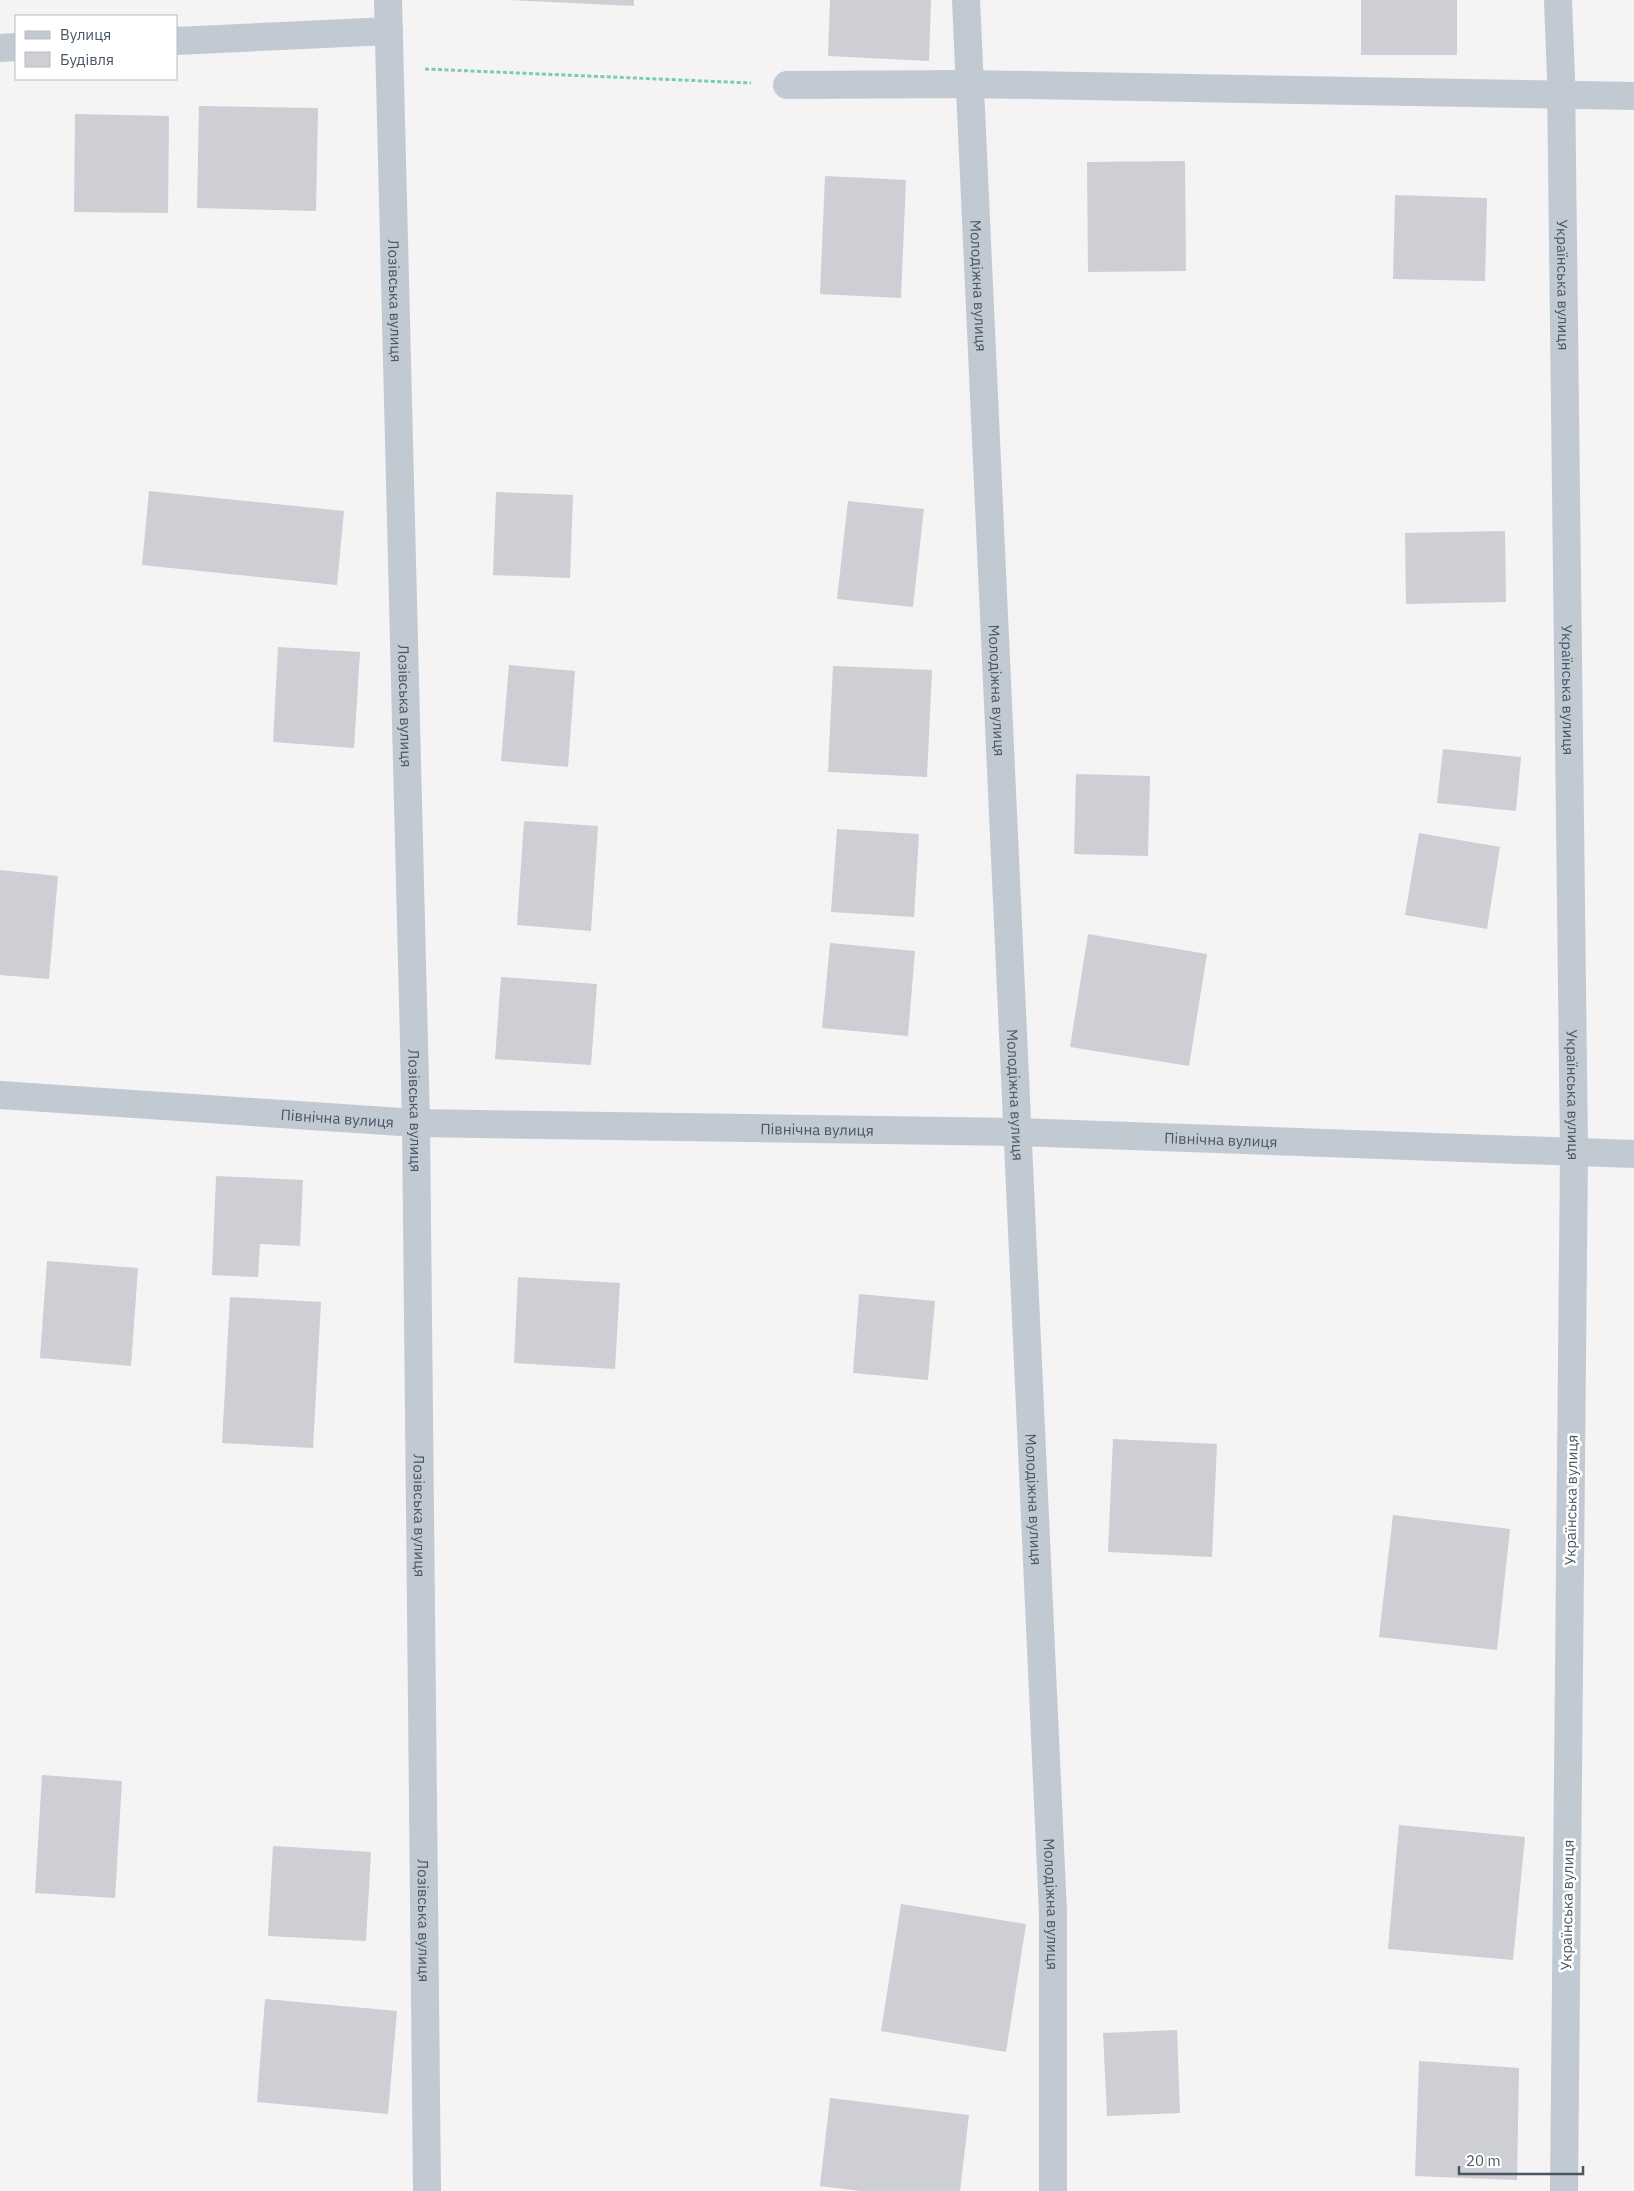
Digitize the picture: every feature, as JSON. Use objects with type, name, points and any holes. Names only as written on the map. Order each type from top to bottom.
[{"type":"street","name":"Лозівська вулиця","points":[[388,0],[416,1123],[427,2191]]},
{"type":"street","name":"Молодіжна вулиця","points":[[966,0],[1053,1913],[1053,2191]]},
{"type":"street","name":"Українська вулиця","points":[[1558,0],[1562,94],[1574,1152],[1564,2191]]},
{"type":"street","points":[[178,40],[389,32]]},
{"type":"street","points":[[0,48],[15,47]]},
{"type":"street","points":[[787,85],[970,84],[1634,96]]},
{"type":"street","name":"Північна вулиця","points":[[0,1095],[416,1123],[1017,1132],[1634,1154]]},
{"type":"path","points":[[391,68],[787,85]]},
{"type":"building","points":[[509,0],[634,0],[634,6]]},
{"type":"building","points":[[830,0],[931,0],[929,61],[828,56]]},
{"type":"building","points":[[1361,0],[1457,0],[1457,55],[1361,55]]},
{"type":"building","points":[[199,106],[318,108],[316,211],[197,208]]},
{"type":"building","points":[[75,114],[169,116],[168,213],[74,212]]},
{"type":"building","points":[[1185,161],[1186,271],[1088,272],[1087,162]]},
{"type":"building","points":[[825,176],[906,180],[901,298],[820,294]]},
{"type":"building","points":[[1395,195],[1487,198],[1485,281],[1393,279]]},
{"type":"building","points":[[149,491],[344,511],[337,585],[142,565]]},
{"type":"building","points":[[496,492],[573,495],[570,578],[493,575]]},
{"type":"building","points":[[848,501],[924,509],[913,607],[837,599]]},
{"type":"building","points":[[1505,531],[1506,602],[1406,604],[1405,533]]},
{"type":"building","points":[[278,647],[360,652],[354,748],[273,742]]},
{"type":"building","points":[[509,665],[575,671],[568,767],[501,761]]},
{"type":"building","points":[[833,666],[932,670],[927,777],[828,772]]},
{"type":"building","points":[[1443,749],[1521,757],[1516,811],[1437,803]]},
{"type":"building","points":[[1076,774],[1150,776],[1148,856],[1074,854]]},
{"type":"building","points":[[524,821],[598,826],[591,931],[517,925]]},
{"type":"building","points":[[837,829],[919,834],[914,917],[831,912]]},
{"type":"building","points":[[1419,833],[1500,847],[1487,929],[1405,915]]},
{"type":"building","points":[[0,870],[58,876],[49,979],[0,975]]},
{"type":"building","points":[[1088,934],[1207,954],[1189,1066],[1070,1047]]},
{"type":"building","points":[[830,943],[915,951],[908,1036],[822,1028]]},
{"type":"building","points":[[501,977],[597,984],[591,1065],[495,1059]]},
{"type":"building","points":[[216,1176],[303,1180],[300,1246],[260,1244],[258,1277],[212,1275]]},
{"type":"building","points":[[47,1261],[138,1268],[131,1366],[40,1358]]},
{"type":"building","points":[[518,1277],[620,1283],[615,1369],[514,1363]]},
{"type":"building","points":[[859,1294],[935,1301],[928,1380],[853,1373]]},
{"type":"building","points":[[230,1297],[321,1302],[313,1448],[222,1443]]},
{"type":"building","points":[[1113,1439],[1217,1444],[1212,1557],[1108,1552]]},
{"type":"building","points":[[1393,1515],[1510,1529],[1497,1650],[1379,1637]]},
{"type":"building","points":[[42,1775],[122,1781],[115,1898],[35,1893]]},
{"type":"building","points":[[1399,1825],[1525,1837],[1513,1960],[1388,1949]]},
{"type":"building","points":[[273,1846],[371,1852],[366,1941],[268,1936]]},
{"type":"building","points":[[901,1904],[1026,1924],[1006,2052],[881,2031]]},
{"type":"building","points":[[265,1999],[397,2011],[388,2114],[257,2102]]},
{"type":"building","points":[[1177,2030],[1180,2113],[1107,2116],[1103,2033]]},
{"type":"building","points":[[1419,2061],[1519,2068],[1517,2180],[1415,2176]]},
{"type":"building","points":[[830,2098],[969,2115],[960,2191],[860,2191],[820,2186]]}]
